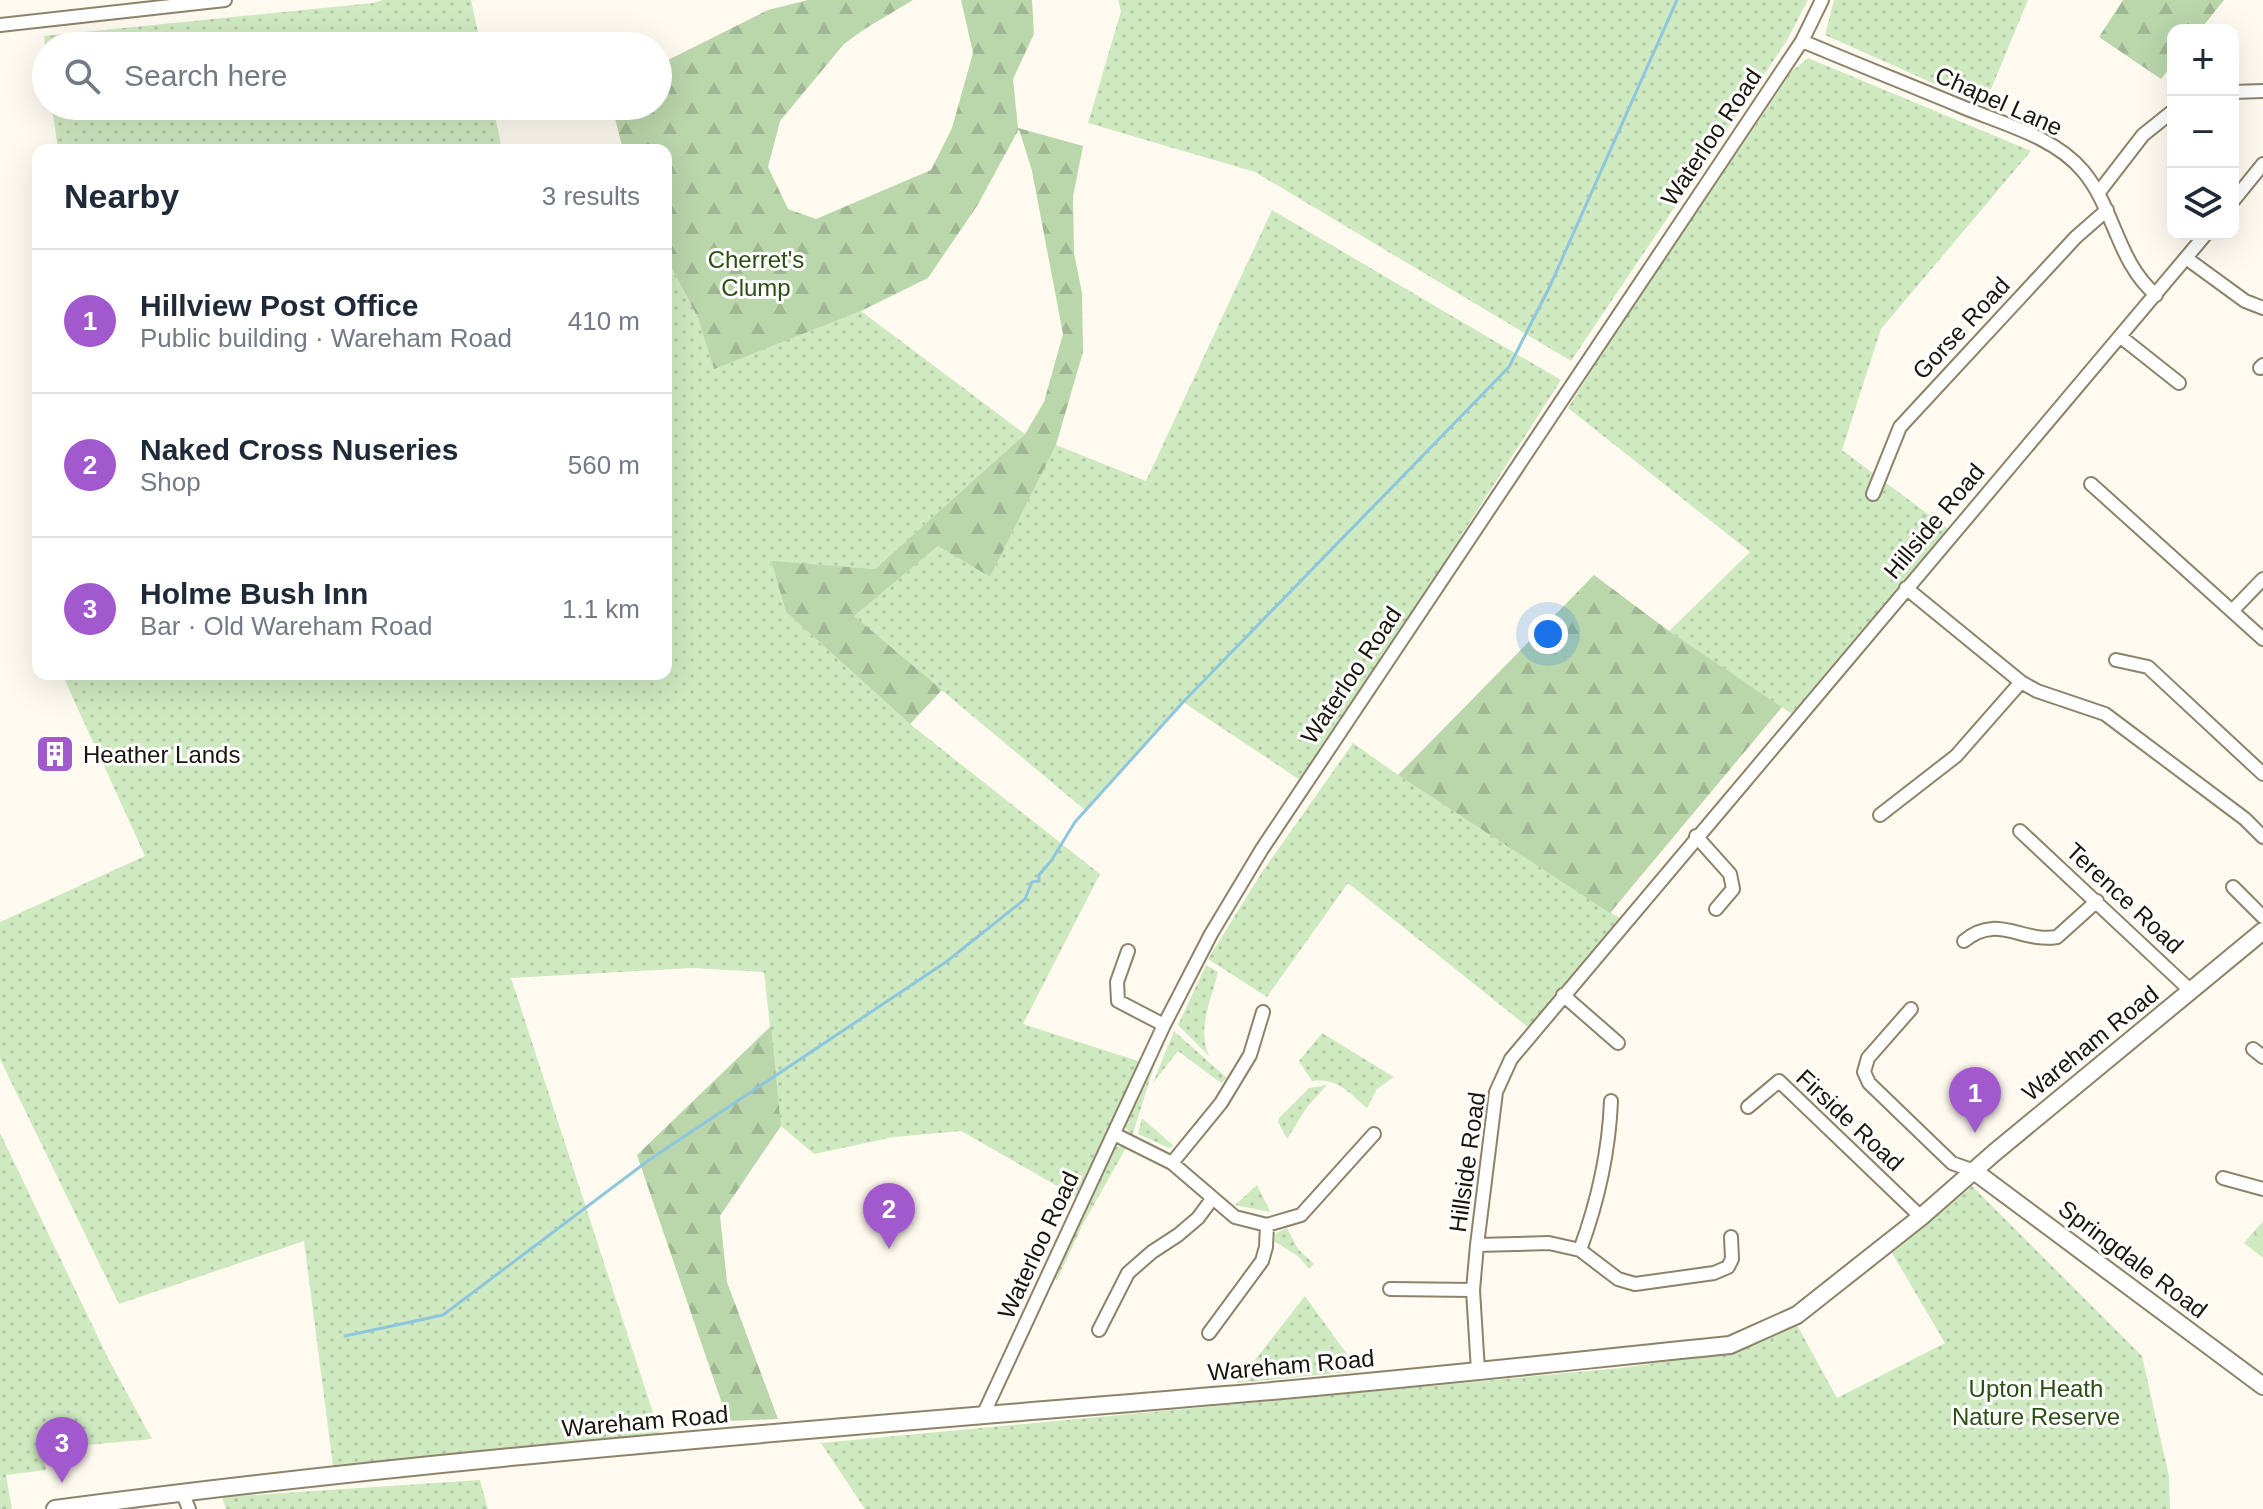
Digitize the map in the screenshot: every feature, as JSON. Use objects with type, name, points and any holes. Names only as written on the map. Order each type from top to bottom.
[{"type":"street","points":[[0,25],[225,0]]},
{"type":"street","name":"Waterloo Road","points":[[984,1413],[1164,1025],[1211,934],[1262,849],[1802,41],[1822,0]]},
{"type":"street","name":"Chapel Lane","points":[[1802,41],[2017,129],[2060,150],[2081,168],[2099,192],[2127,261],[2140,282],[2156,295]]},
{"type":"street","points":[[2239,92],[2263,91]]},
{"type":"street","points":[[2099,192],[2143,135],[2167,116]]},
{"type":"street","points":[[2239,194],[2263,164]]},
{"type":"street","name":"Gorse Road","points":[[1873,494],[1900,427],[2076,237],[2107,210]]},
{"type":"street","name":"Hillside Road","points":[[1478,1371],[1473,1290],[1477,1245],[1496,1092],[1511,1059],[2201,240]]},
{"type":"street","points":[[2186,258],[2245,301],[2263,308]]},
{"type":"street","points":[[2121,337],[2179,383]]},
{"type":"street","points":[[2091,484],[2263,639]]},
{"type":"street","points":[[2232,611],[2263,579]]},
{"type":"street","points":[[1906,588],[2021,682],[2112,719],[2245,819],[2263,837]]},
{"type":"street","points":[[2116,660],[2148,667],[2263,774]]},
{"type":"street","points":[[1880,815],[1956,756],[2021,682]]},
{"type":"street","name":"Terence Road","points":[[2027,833],[2191,991]]},
{"type":"street","points":[[1696,836],[1730,874],[1733,889],[1716,909]]},
{"type":"street","points":[[2233,887],[2263,917]]},
{"type":"street","points":[[1964,941],[1974,932],[1991,928],[2057,937],[2097,901]]},
{"type":"street","name":"Wareham Road","points":[[55,1509],[182,1492],[984,1413],[1240,1394],[1730,1345],[1797,1315],[1921,1217],[2263,931]]},
{"type":"street","points":[[1128,951],[1117,982],[1118,1001],[1164,1025]]},
{"type":"street","points":[[1563,995],[1618,1043]]},
{"type":"street","points":[[1911,1009],[1868,1058],[1864,1072],[1869,1083],[1952,1163],[1974,1171]]},
{"type":"street","points":[[1172,1163],[1221,1103],[1250,1055],[1263,1012]]},
{"type":"street","name":"Firside Road","points":[[1748,1107],[1779,1081],[1921,1217]]},
{"type":"street","points":[[1580,1250],[1594,1212],[1609,1145],[1611,1101]]},
{"type":"street","points":[[1114,1134],[1172,1163],[1235,1217],[1267,1225],[1301,1215],[1374,1134]]},
{"type":"street","name":"Springdale Road","points":[[1974,1171],[2263,1386]]},
{"type":"street","points":[[2223,1178],[2263,1189]]},
{"type":"street","points":[[1099,1330],[1128,1273],[1198,1218],[1212,1199]]},
{"type":"street","points":[[1209,1333],[1262,1261],[1267,1225]]},
{"type":"street","points":[[1477,1245],[1549,1243],[1580,1250],[1618,1279],[1635,1284],[1714,1273],[1728,1267],[1732,1259],[1731,1237]]},
{"type":"street","points":[[1390,1289],[1473,1290]]},
{"type":"street","points":[[182,1492],[189,1509]]},
{"type":"green space","points":[[383,0],[471,0],[478,32],[84,32]]},
{"type":"green space","name":"Cherret's Clump","points":[[808,0],[913,0],[844,44],[780,121],[768,167],[788,209],[816,219],[931,170],[952,128],[973,53],[961,0],[1032,0],[1034,34],[1013,79],[1018,128],[1083,146],[1073,197],[1074,253],[1082,293],[1083,352],[1056,445],[990,577],[938,546],[854,616],[942,690],[910,724],[786,612],[771,561],[875,569],[1025,434],[1044,402],[1063,334],[1032,171],[1019,129],[977,206],[928,278],[861,311],[714,369],[698,318],[672,268],[672,144],[622,144],[616,120],[672,120],[672,58],[768,10]]},
{"type":"green space","points":[[1118,0],[1808,0],[1786,42],[1571,361],[1255,172],[1088,123],[1121,11]]},
{"type":"green space","points":[[1834,0],[2028,0],[1984,106],[1825,35]]},
{"type":"green space","points":[[2123,0],[2224,0],[2205,24],[2167,24],[2167,72],[2161,79],[2099,37]]},
{"type":"green space","points":[[1808,58],[2031,151],[1881,329],[1842,450],[1948,529],[1792,714],[1669,631],[1750,552],[1568,408],[1791,72]]},
{"type":"green space","points":[[54,120],[496,120],[501,144],[57,144]]},
{"type":"green space","points":[[1272,210],[1561,380],[1303,782],[1183,702],[1085,810],[853,616],[938,546],[990,577],[1056,445],[1146,481]]},
{"type":"green space","points":[[672,268],[698,318],[714,368],[861,311],[1025,434],[875,569],[771,562],[786,612],[910,724],[1100,874],[1023,1024],[1141,1062],[1080,1199],[961,1131],[894,1137],[814,1154],[781,1126],[764,972],[692,968],[511,978],[660,1434],[333,1466],[304,1241],[119,1304],[0,1059],[0,922],[145,856],[65,680],[672,680]]},
{"type":"green space","points":[[1594,575],[1669,631],[1782,707],[1610,913],[1398,775]]},
{"type":"green space","points":[[1353,743],[1621,919],[1529,1028],[1348,883],[1267,997],[1208,959],[1262,872]]},
{"type":"green space","points":[[1206,965],[1218,972],[1205,1025],[1209,1056],[1178,1025]]},
{"type":"green space","points":[[1168,1025],[1170,1027],[1158,1054],[1132,1136],[1125,1127],[1126,1119]]},
{"type":"green space","points":[[771,1026],[781,1126],[720,1216],[727,1282],[778,1419],[728,1421],[637,1155]]},
{"type":"green space","points":[[1174,1031],[1227,1078],[1221,1083],[1178,1051],[1153,1083]]},
{"type":"green space","points":[[1322,1033],[1394,1077],[1377,1089],[1367,1108],[1336,1084],[1312,1081],[1299,1061]]},
{"type":"green space","points":[[1327,1085],[1307,1107],[1287,1139],[1279,1118],[1309,1088]]},
{"type":"green space","points":[[1142,1118],[1174,1146],[1169,1148],[1138,1134]]},
{"type":"green space","points":[[0,1133],[109,1360],[152,1439],[42,1449],[46,1470],[6,1475],[12,1509],[0,1509]]},
{"type":"green space","points":[[1127,1146],[1082,1226],[1057,1280],[1054,1279],[1111,1151]]},
{"type":"green space","points":[[1257,1185],[1270,1211],[1270,1212],[1235,1205]]},
{"type":"green space","name":"Upton Heath Nature Reserve","points":[[1972,1186],[2142,1356],[2169,1476],[2170,1509],[865,1509],[821,1443],[1621,1368],[1740,1351],[1797,1325],[1837,1398],[1945,1343],[1892,1253]]},
{"type":"green space","points":[[2263,1221],[2263,1258],[2244,1243]]},
{"type":"green space","points":[[1287,1228],[1298,1249],[1314,1264],[1309,1269],[1298,1256],[1274,1241],[1276,1233]]},
{"type":"green space","points":[[1305,1296],[1359,1371],[1237,1383]]},
{"type":"green space","points":[[480,1480],[488,1509],[226,1509],[222,1497]]},
{"type":"waterway","points":[[345,1336],[443,1315],[649,1160],[946,962],[1025,899],[1032,882],[1039,881],[1039,875],[1075,822],[1185,700],[1509,367],[1550,286],[1677,0]]},
{"type":"place","name":"Heather Lands","points":[[55,754]]},
{"type":"place","name":"Hillview Post Office","points":[[1975,1133]]},
{"type":"place","name":"Naked Cross Nuseries","points":[[889,1249]]},
{"type":"place","name":"Holme Bush Inn","points":[[62,1483]]}]
